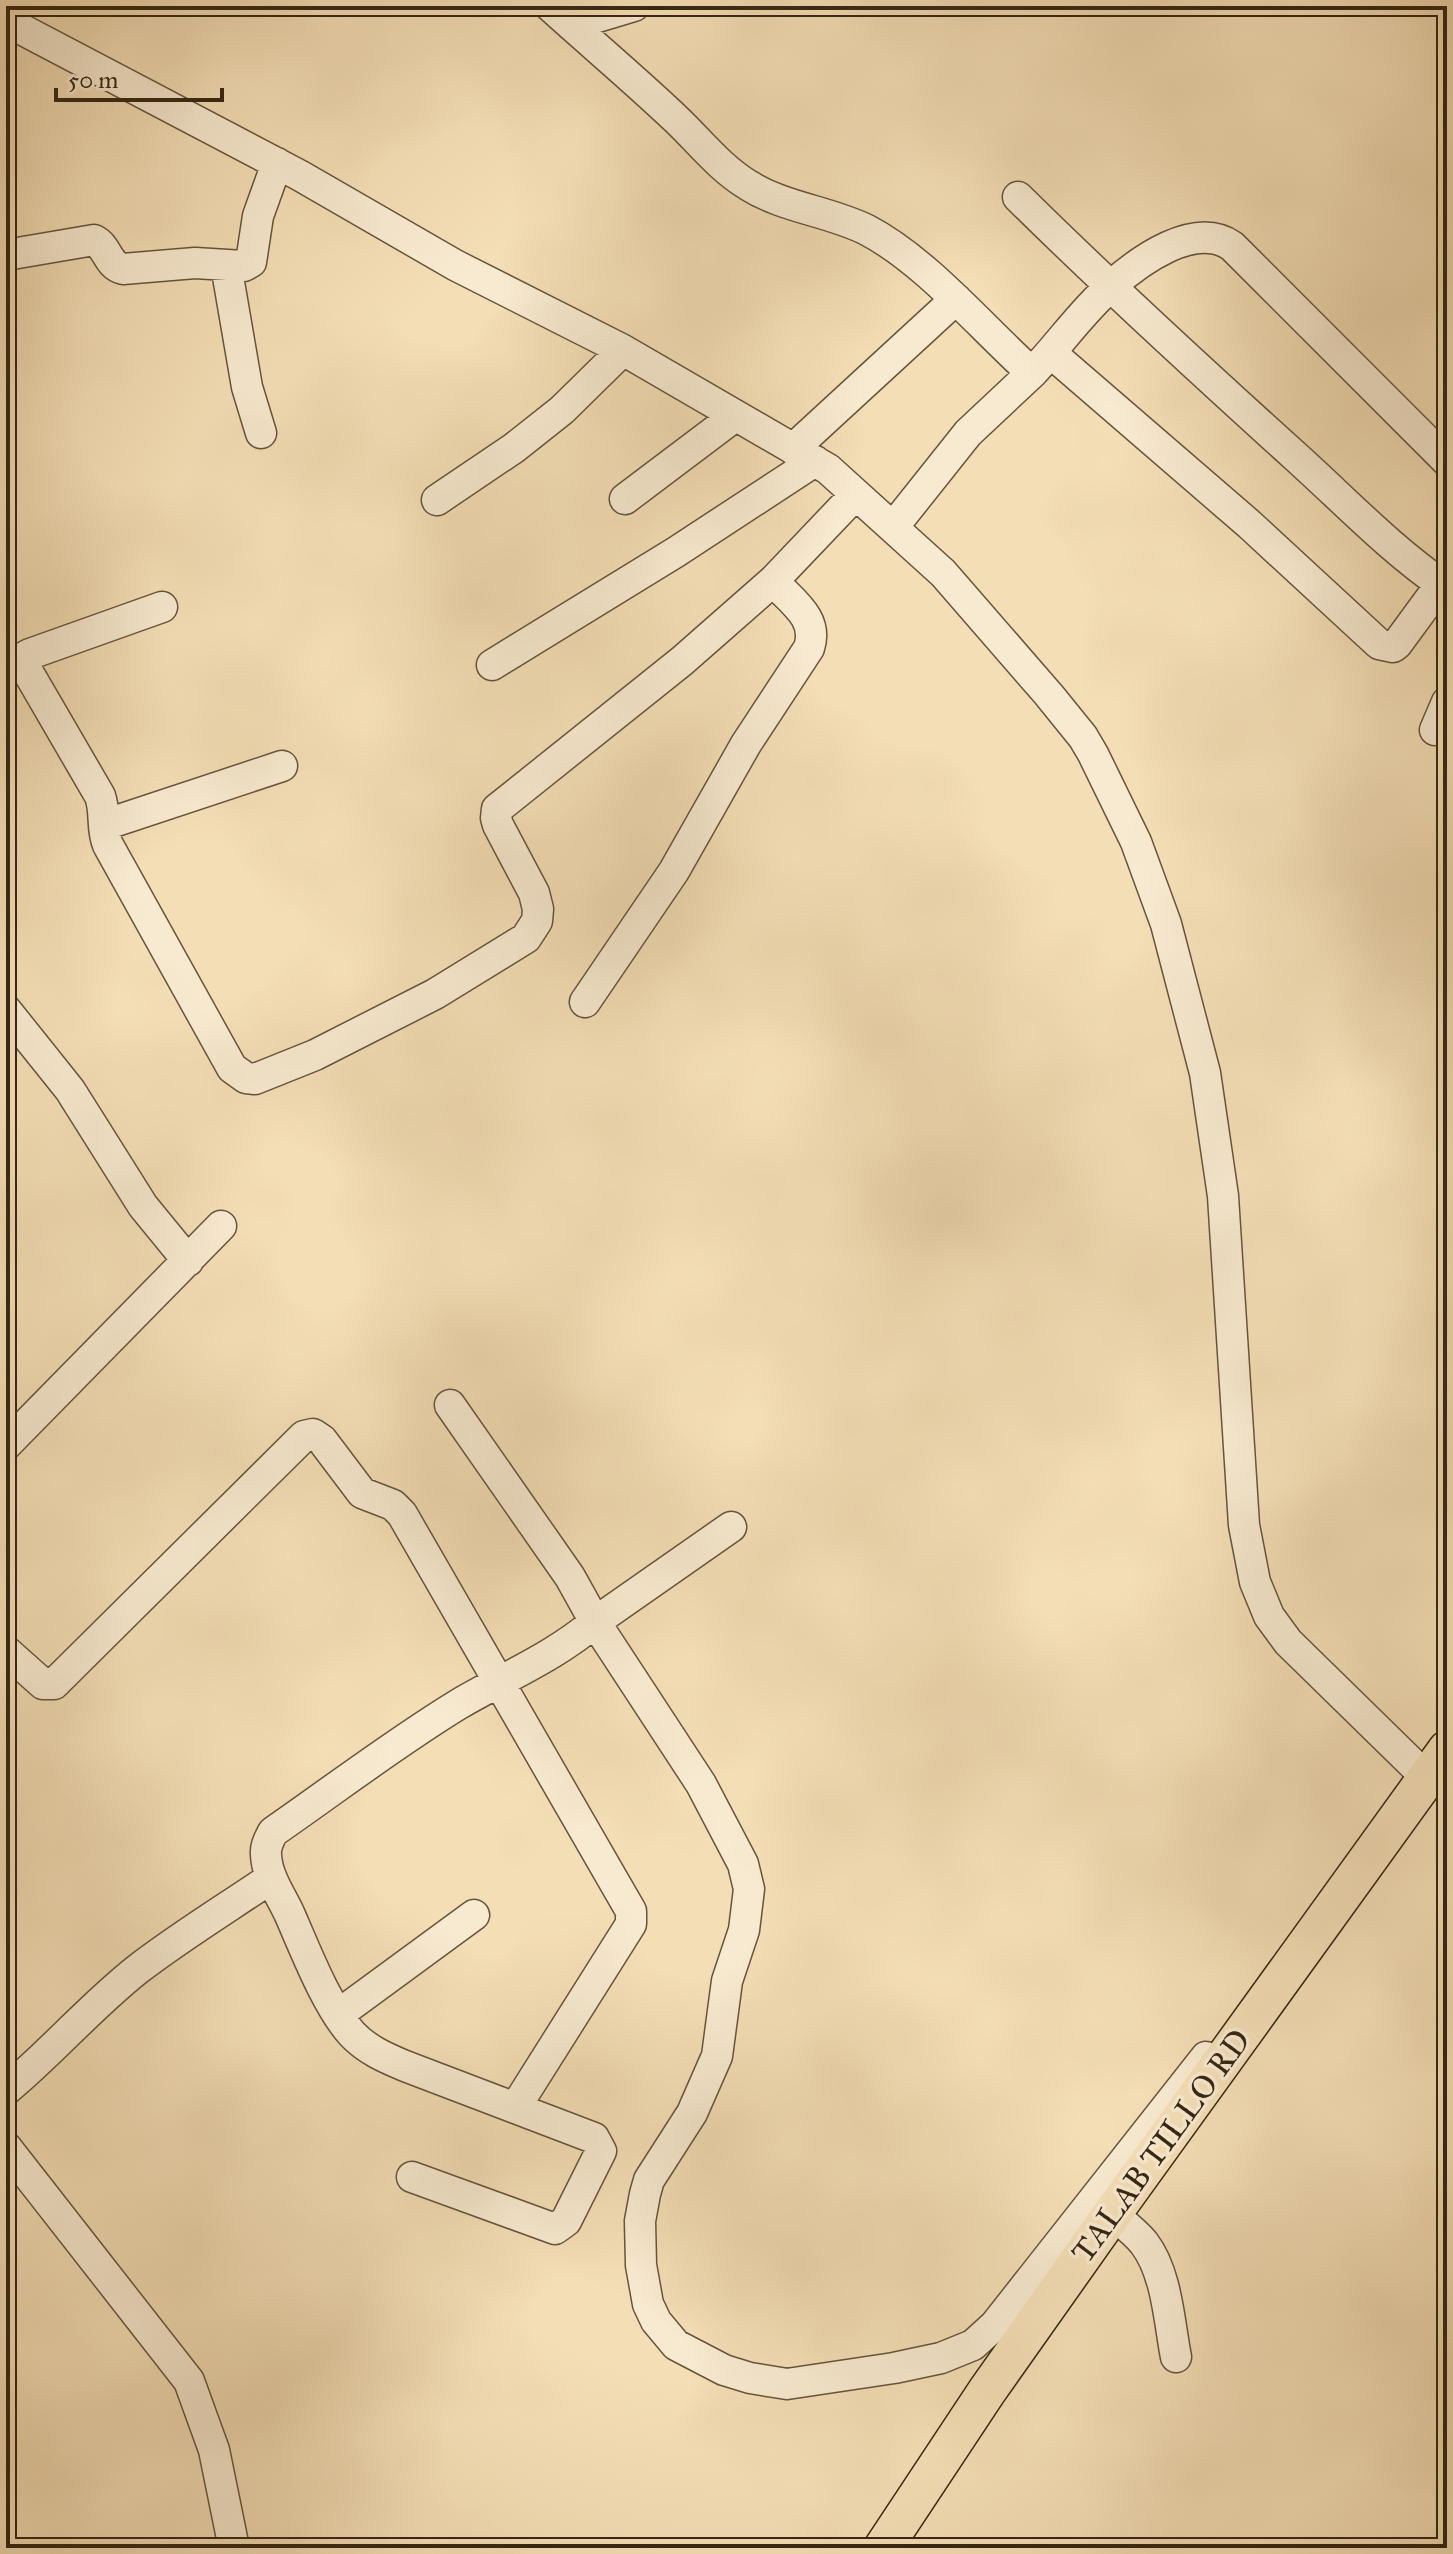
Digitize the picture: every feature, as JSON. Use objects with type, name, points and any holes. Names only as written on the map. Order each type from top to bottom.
[{"type":"main road","name":"TALAB TILLO RD","points":[[883,2548],[987,2391],[1112,2214],[1440,1762]]},
{"type":"street","points":[[561,15],[634,6]]},
{"type":"street","points":[[561,15],[726,169],[750,187],[771,197],[868,231],[1249,524],[1379,644],[1393,647],[1397,644],[1444,586],[1397,548],[1109,287],[1018,197]]},
{"type":"street","points":[[6,21],[277,163],[455,265],[623,350],[804,455],[840,479],[943,573],[989,623],[1083,737],[1136,842],[1166,924],[1205,1073],[1228,1245],[1244,1525],[1255,1582],[1269,1616],[1288,1642],[1440,1762]]},
{"type":"street","points":[[6,255],[94,240],[100,243],[113,265],[120,269],[195,263],[244,266],[251,262],[258,216],[277,163]]},
{"type":"street","points":[[894,526],[953,451],[1041,363],[1109,287],[1173,246],[1207,237],[1221,239],[1232,246],[1447,461]]},
{"type":"street","points":[[226,265],[250,402],[261,433]]},
{"type":"street","points":[[492,665],[676,552],[804,455],[956,299]]},
{"type":"street","points":[[437,500],[514,448],[562,410],[623,350]]},
{"type":"street","points":[[625,499],[735,416]]},
{"type":"street","points":[[16,651],[100,796],[108,845],[232,1068],[246,1078],[255,1079],[315,1055],[435,994],[526,938],[537,921],[538,909],[534,893],[498,825],[497,809],[682,661],[773,581],[855,495]]},
{"type":"street","points":[[585,1002],[674,871],[746,744],[809,648],[811,624],[773,581]]},
{"type":"street","points":[[16,651],[30,654],[162,607]]},
{"type":"street","points":[[1435,730],[1447,702]]},
{"type":"street","points":[[104,825],[282,766]]},
{"type":"street","points":[[6,1010],[70,1090],[143,1206],[188,1261]]},
{"type":"street","points":[[6,1445],[221,1226]]},
{"type":"street","points":[[450,1405],[570,1577],[586,1630],[701,1784],[743,1864],[749,1889],[744,1930],[727,1981],[717,2056],[692,2113],[649,2180],[640,2221],[641,2265],[648,2304],[664,2333],[676,2345],[724,2370],[787,2384],[894,2368],[957,2353],[973,2345],[995,2325],[1205,2057],[1263,2003]]},
{"type":"street","points":[[6,1651],[43,1684],[54,1684],[304,1436],[313,1434],[322,1440],[362,1493],[393,1505],[402,1514],[632,1917],[631,1924],[515,2108]]},
{"type":"street","points":[[412,2177],[547,2228],[560,2227],[599,2156],[600,2144],[594,2138],[379,2055],[354,2036],[310,1960],[271,1878],[267,1844],[273,1832],[406,1739],[498,1682],[548,1656],[731,1527]]},
{"type":"street","points":[[6,2090],[138,1969],[271,1878]]},
{"type":"street","points":[[339,2014],[474,1915]]},
{"type":"street","points":[[6,2147],[16,2180],[189,2381],[214,2450],[234,2548]]},
{"type":"street","points":[[1112,2214],[1142,2241],[1154,2260],[1176,2357]]}]
